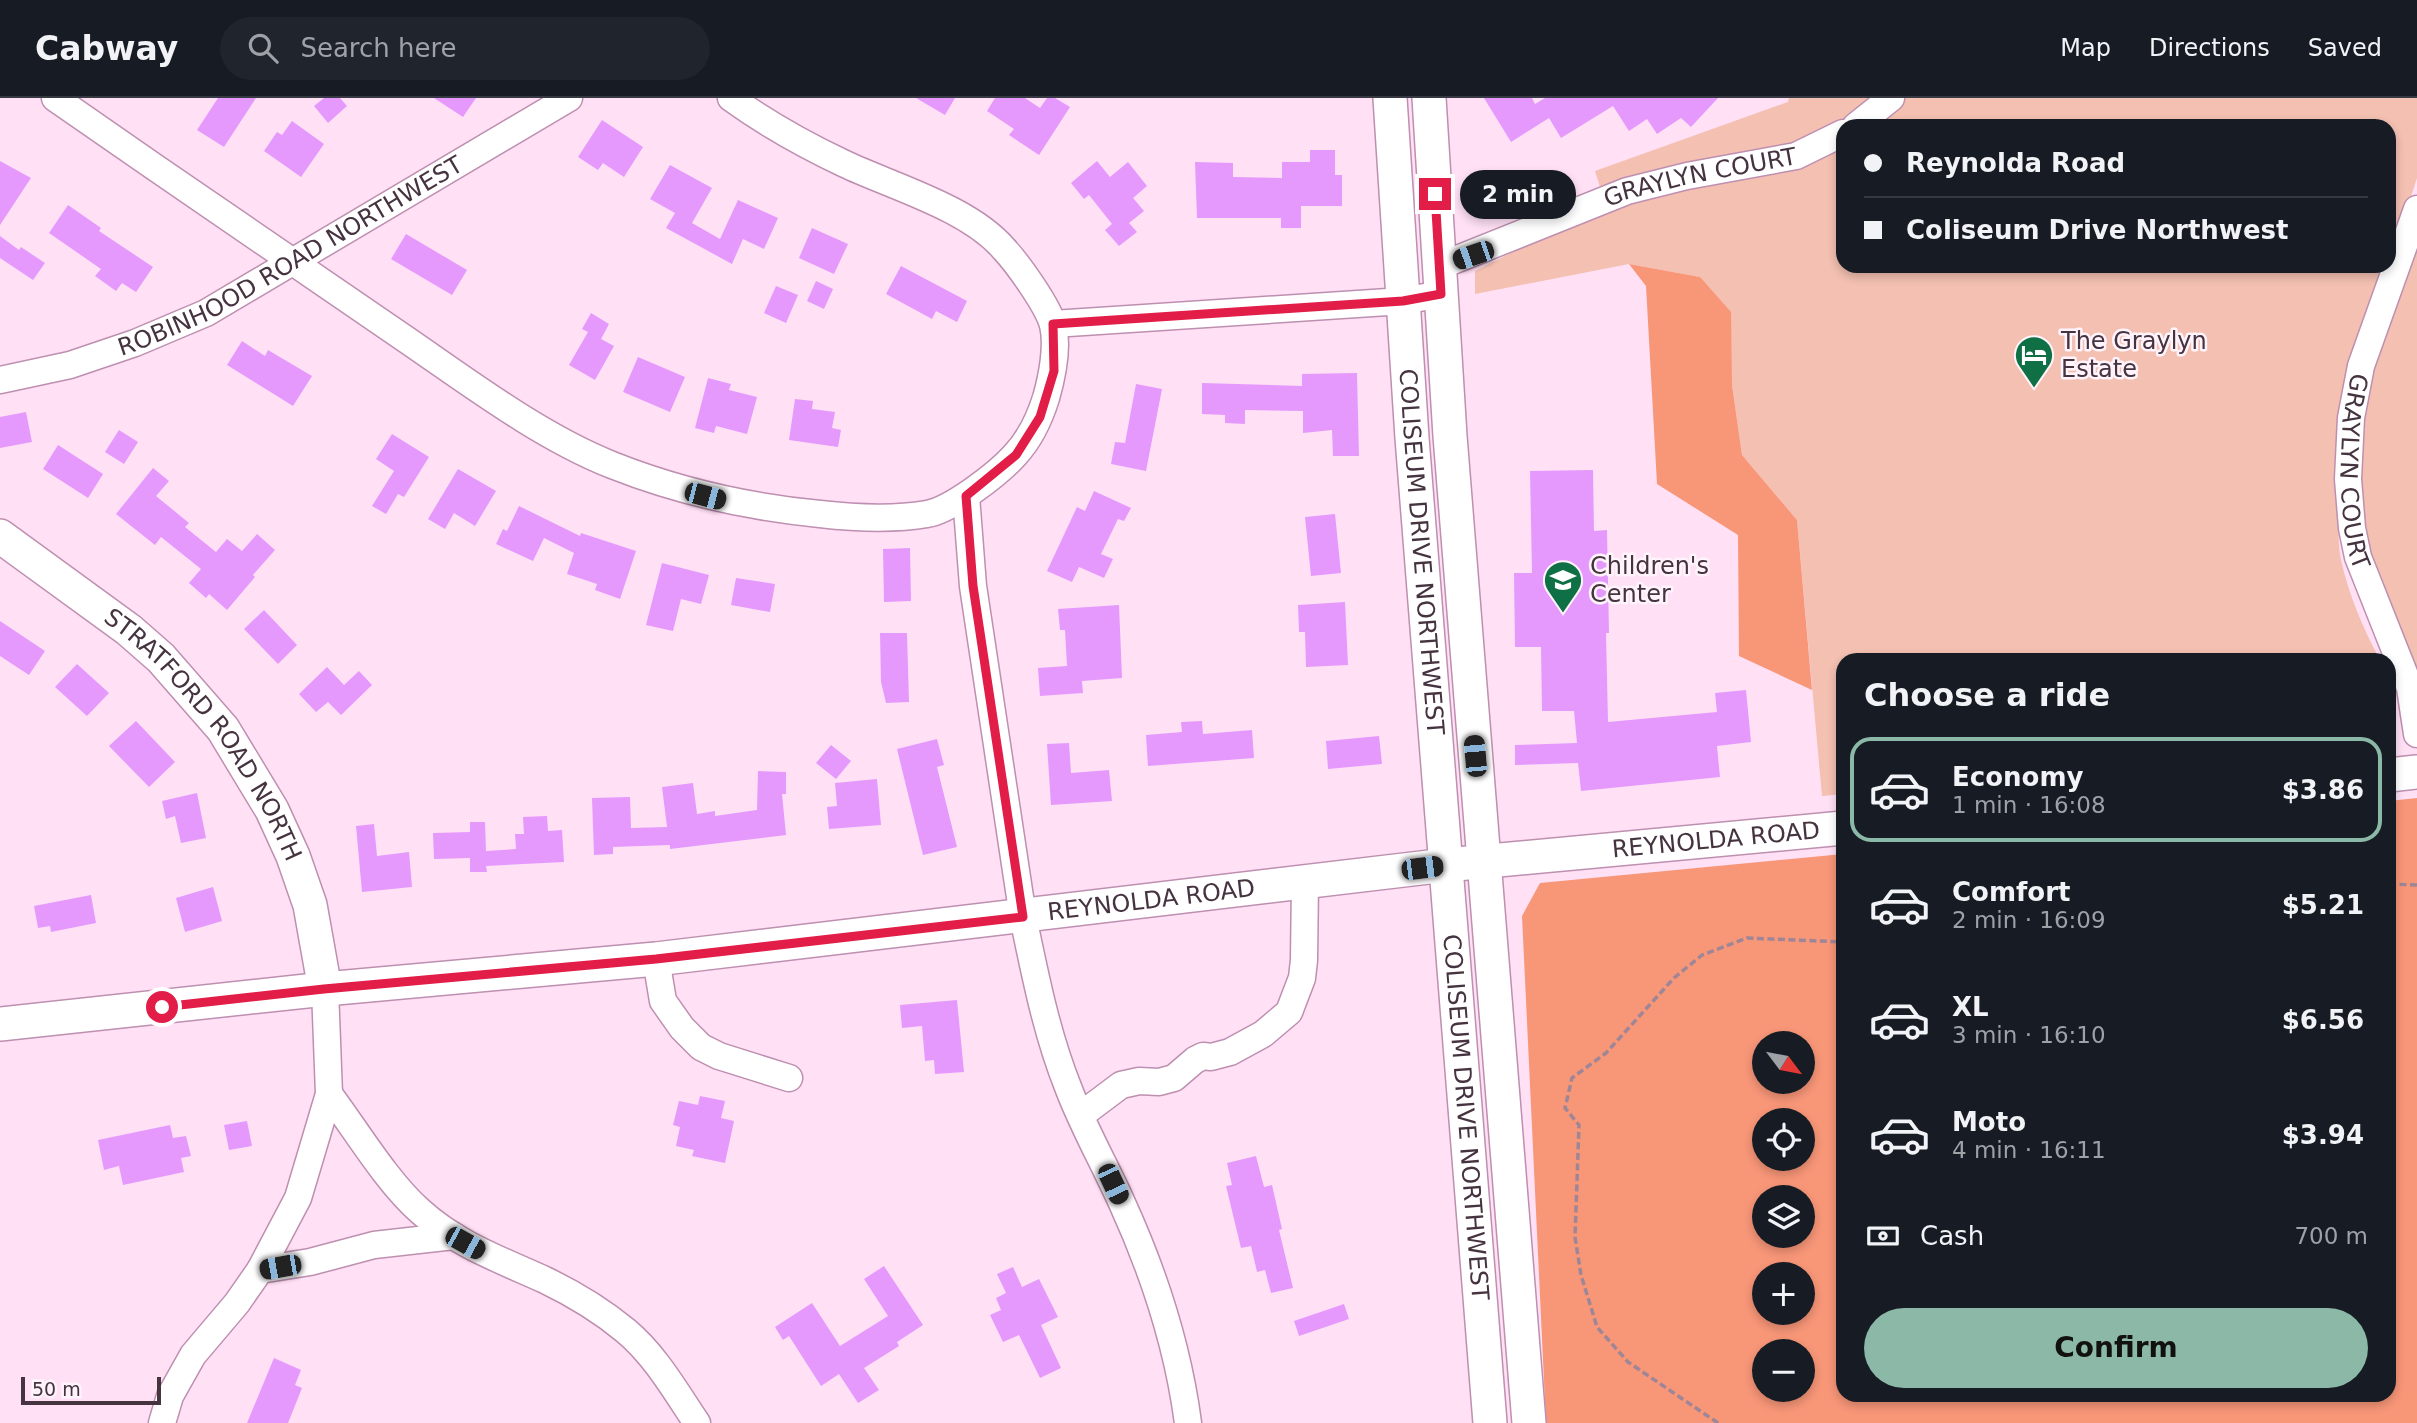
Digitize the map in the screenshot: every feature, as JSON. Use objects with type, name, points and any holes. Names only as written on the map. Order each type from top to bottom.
[{"type":"main road","name":"COLISEUM DRIVE NORTHWEST","points":[[1390,98],[1403,301],[1490,1423]]},
{"type":"main road","name":"COLISEUM DRIVE NORTHWEST","points":[[1429,98],[1450,436],[1529,1423]]},
{"type":"main road","name":"STRATFORD ROAD NORTH","points":[[0,536],[129,630],[160,658],[223,729],[272,810],[293,856],[310,905],[324,989]]},
{"type":"main road","points":[[2396,774],[2417,772]]},
{"type":"main road","name":"REYNOLDA ROAD","points":[[0,1024],[324,989],[656,959],[1446,865],[1836,829]]},
{"type":"street","points":[[55,98],[492,398],[572,447],[611,465],[726,502],[845,517],[931,514],[966,496],[1016,455],[1040,417],[1054,371],[1053,324],[1030,282],[985,230],[955,213],[845,164],[784,133],[731,98]]},
{"type":"street","name":"ROBINHOOD ROAD NORTHWEST","points":[[0,380],[70,365],[135,343],[206,313],[569,98]]},
{"type":"street","points":[[1865,119],[1891,98]]},
{"type":"street","name":"GRAYLYN COURT","points":[[1053,324],[1403,301],[1627,191],[1687,176],[1796,156],[1836,136]]},
{"type":"street","name":"GRAYLYN COURT","points":[[2396,268],[2417,209]]},
{"type":"street","name":"GRAYLYN COURT","points":[[2394,273],[2361,366],[2351,418],[2348,479],[2352,528],[2358,557],[2410,688],[2417,734]]},
{"type":"street","points":[[966,496],[973,586],[1023,917],[1055,1052],[1124,1207],[1169,1325],[1188,1423]]},
{"type":"street","points":[[1081,1115],[1121,1086],[1139,1081],[1159,1082],[1174,1078],[1203,1056],[1211,1057],[1230,1052],[1263,1034],[1289,1012],[1302,978],[1305,883]]},
{"type":"street","points":[[656,959],[663,1001],[682,1028],[701,1047],[729,1060],[789,1077]]},
{"type":"street","points":[[162,1423],[170,1396],[193,1355],[237,1303],[260,1270],[298,1198],[329,1094],[324,989]]},
{"type":"street","points":[[329,1094],[403,1193],[421,1212],[454,1237],[484,1254],[547,1282],[618,1324],[645,1350],[697,1423]]},
{"type":"street","points":[[260,1270],[310,1262],[374,1245],[454,1237]]},
{"type":"path","points":[[2396,884],[2417,885]]},
{"type":"path","points":[[1718,1423],[1628,1362],[1597,1327],[1581,1275],[1575,1237],[1579,1125],[1565,1108],[1572,1077],[1606,1053],[1674,978],[1702,955],[1747,938],[1836,942]]},
{"type":"shaded area","points":[[1789,98],[1877,98],[1853,117],[1836,119],[1836,125],[1794,144],[1601,190],[1595,171],[1788,102]]},
{"type":"shaded area","points":[[1904,98],[2417,98],[2417,178],[2396,236],[2396,119],[1878,119]]},
{"type":"shaded area","name":"The Graylyn Estate","points":[[1836,145],[1836,273],[2380,273],[2352,357],[2337,453],[2341,560],[2357,612],[2376,653],[1836,653],[1836,795],[1822,796],[1797,520],[1742,455],[1732,385],[1700,277],[1629,264],[1475,294],[1475,271],[1555,231],[1631,198]]},
{"type":"shaded area","points":[[2417,238],[2417,678],[2370,549],[2361,516],[2361,445],[2366,396],[2386,321]]},
{"type":"shaded area","points":[[1629,264],[1700,277],[1731,312],[1732,385],[1742,455],[1797,520],[1812,690],[1739,656],[1738,535],[1657,484],[1646,286]]},
{"type":"shaded area","points":[[2417,798],[2417,1423],[1546,1423],[1522,916],[1540,883],[1836,855],[1836,1402],[2396,1402],[2396,800]]},
{"type":"building","points":[[218,98],[256,98],[224,147],[197,130]]},
{"type":"building","points":[[324,98],[340,98],[347,106],[328,123],[314,106]]},
{"type":"building","points":[[434,98],[476,98],[463,117]]},
{"type":"building","points":[[916,98],[955,98],[945,115]]},
{"type":"building","points":[[995,98],[1025,98],[1040,108],[1047,98],[1055,98],[1070,107],[1039,155],[1009,135],[1014,129],[987,111]]},
{"type":"building","points":[[1484,98],[1532,98],[1535,104],[1545,98],[1718,98],[1691,127],[1681,118],[1657,134],[1647,119],[1629,131],[1613,106],[1561,138],[1549,118],[1511,142]]},
{"type":"building","points":[[602,120],[643,147],[624,177],[603,163],[598,170],[578,157]]},
{"type":"building","points":[[292,121],[324,144],[301,177],[264,151],[277,132],[282,135]]},
{"type":"building","points":[[1310,150],[1335,150],[1335,175],[1342,175],[1342,206],[1301,206],[1301,228],[1281,228],[1281,218],[1197,218],[1195,162],[1233,163],[1233,177],[1282,178],[1282,162],[1310,162]]},
{"type":"building","points":[[0,161],[31,178],[0,225]]},
{"type":"building","points":[[1097,161],[1110,177],[1128,162],[1147,186],[1133,198],[1144,211],[1129,223],[1137,232],[1119,246],[1105,230],[1112,224],[1089,195],[1084,199],[1071,183]]},
{"type":"building","points":[[670,165],[712,188],[692,223],[720,239],[738,200],[778,218],[764,249],[743,239],[732,264],[666,228],[675,213],[650,199]]},
{"type":"building","points":[[68,205],[101,228],[99,231],[153,267],[136,292],[122,283],[116,291],[95,276],[101,269],[49,233]]},
{"type":"building","points":[[812,228],[848,244],[834,274],[799,258]]},
{"type":"building","points":[[406,234],[467,270],[452,295],[391,259]]},
{"type":"building","points":[[0,236],[19,250],[21,247],[45,263],[33,280],[0,258]]},
{"type":"building","points":[[901,266],[967,301],[957,322],[936,311],[932,319],[886,294]]},
{"type":"building","points":[[816,281],[833,289],[824,309],[807,301]]},
{"type":"building","points":[[776,286],[798,295],[786,323],[764,313]]},
{"type":"building","points":[[591,313],[609,324],[601,339],[614,346],[595,380],[569,365],[588,332],[582,329]]},
{"type":"building","points":[[242,341],[265,356],[268,350],[312,376],[293,406],[227,365]]},
{"type":"building","points":[[638,357],[685,377],[670,412],[623,392]]},
{"type":"building","points":[[1357,373],[1359,456],[1333,456],[1332,430],[1303,433],[1303,411],[1245,410],[1245,424],[1225,423],[1225,415],[1202,414],[1202,383],[1302,386],[1302,374]]},
{"type":"building","points":[[708,378],[731,384],[729,390],[757,397],[747,434],[716,426],[714,433],[695,428]]},
{"type":"building","points":[[1136,384],[1162,389],[1146,471],[1111,464],[1115,442],[1125,443]]},
{"type":"building","points":[[795,399],[813,401],[812,409],[835,412],[832,428],[841,430],[838,447],[789,440]]},
{"type":"building","points":[[26,412],[32,442],[0,448],[0,417]]},
{"type":"building","points":[[119,430],[138,442],[124,464],[105,452]]},
{"type":"building","points":[[392,434],[429,457],[404,497],[398,494],[386,514],[372,506],[394,471],[376,459]]},
{"type":"building","points":[[58,445],[103,474],[88,498],[43,469]]},
{"type":"building","points":[[153,468],[169,481],[156,496],[189,523],[185,527],[216,552],[227,539],[242,551],[257,534],[275,550],[227,610],[209,594],[206,598],[189,583],[201,569],[161,537],[155,545],[116,514]]},
{"type":"building","points":[[458,469],[496,491],[475,526],[454,513],[445,529],[428,519]]},
{"type":"building","name":"Children's Center","points":[[1593,470],[1594,531],[1607,530],[1608,722],[1717,712],[1715,693],[1746,690],[1751,742],[1717,746],[1720,777],[1581,791],[1578,763],[1515,765],[1515,745],[1577,743],[1574,711],[1542,711],[1541,647],[1515,647],[1514,573],[1532,573],[1530,471]]},
{"type":"building","points":[[1094,491],[1131,508],[1124,521],[1118,519],[1101,554],[1113,559],[1104,578],[1079,567],[1072,582],[1047,571],[1077,507],[1085,511]]},
{"type":"building","points":[[519,506],[580,536],[581,533],[636,551],[620,599],[595,590],[597,584],[567,574],[574,553],[544,538],[533,561],[496,544],[503,529],[507,531]]},
{"type":"building","points":[[1335,514],[1341,573],[1311,576],[1305,517]]},
{"type":"building","points":[[910,548],[911,601],[884,602],[883,549]]},
{"type":"building","points":[[662,563],[709,575],[701,604],[681,599],[673,631],[646,625]]},
{"type":"building","points":[[736,578],[775,584],[770,612],[731,605]]},
{"type":"building","points":[[1345,602],[1348,665],[1306,667],[1305,632],[1299,632],[1298,605]]},
{"type":"building","points":[[1119,605],[1122,678],[1082,681],[1083,693],[1040,696],[1038,668],[1067,666],[1065,630],[1060,630],[1058,609]]},
{"type":"building","points":[[264,610],[297,645],[278,664],[244,629]]},
{"type":"building","points":[[0,621],[45,651],[29,675],[0,656]]},
{"type":"building","points":[[880,633],[907,633],[909,702],[886,703],[881,682]]},
{"type":"building","points":[[77,664],[109,693],[87,716],[55,687]]},
{"type":"building","points":[[327,667],[344,685],[359,671],[372,685],[341,715],[328,702],[316,712],[299,694]]},
{"type":"building","points":[[136,721],[175,762],[149,787],[109,746]]},
{"type":"building","points":[[1202,721],[1203,734],[1252,730],[1254,758],[1148,766],[1146,735],[1182,732],[1181,722]]},
{"type":"building","points":[[1379,736],[1382,764],[1328,769],[1326,741]]},
{"type":"building","points":[[937,739],[944,765],[937,767],[957,847],[923,855],[897,749]]},
{"type":"building","points":[[1069,743],[1071,773],[1109,770],[1112,801],[1051,805],[1047,744]]},
{"type":"building","points":[[831,745],[851,761],[836,779],[816,763]]},
{"type":"building","points":[[758,771],[786,772],[786,794],[782,794],[786,835],[670,849],[670,845],[613,847],[613,854],[594,855],[592,798],[630,797],[631,828],[667,827],[662,787],[693,783],[697,814],[715,811],[715,816],[757,810]]},
{"type":"building","points":[[877,779],[881,825],[829,829],[827,807],[837,806],[835,783]]},
{"type":"building","points":[[197,793],[206,838],[181,843],[175,816],[166,819],[162,801]]},
{"type":"building","points":[[547,816],[548,831],[562,830],[564,862],[486,866],[487,872],[470,872],[470,858],[434,859],[433,833],[470,832],[470,822],[485,822],[486,851],[516,849],[515,834],[524,834],[523,817]]},
{"type":"building","points":[[374,824],[377,856],[409,852],[412,887],[362,892],[356,826]]},
{"type":"building","points":[[213,887],[222,921],[185,932],[176,898]]},
{"type":"building","points":[[91,895],[96,923],[51,932],[50,926],[38,928],[34,906]]},
{"type":"building","points":[[957,1000],[964,1072],[935,1074],[934,1060],[925,1061],[922,1026],[902,1028],[900,1005]]},
{"type":"building","points":[[700,1096],[725,1101],[721,1118],[734,1121],[725,1163],[692,1156],[694,1150],[676,1146],[680,1127],[673,1125],[679,1101],[698,1105]]},
{"type":"building","points":[[247,1121],[252,1146],[229,1150],[224,1125]]},
{"type":"building","points":[[170,1125],[173,1138],[186,1136],[191,1156],[181,1158],[184,1172],[123,1185],[119,1166],[104,1170],[98,1140]]},
{"type":"building","points":[[1256,1156],[1264,1187],[1272,1185],[1282,1229],[1279,1230],[1293,1288],[1271,1293],[1265,1270],[1257,1272],[1251,1246],[1241,1248],[1226,1186],[1232,1185],[1227,1163]]},
{"type":"building","points":[[884,1266],[923,1325],[897,1342],[899,1346],[864,1368],[879,1390],[858,1403],[839,1374],[821,1386],[789,1336],[783,1340],[775,1327],[812,1303],[840,1346],[888,1316],[864,1279]]},
{"type":"building","points":[[1013,1267],[1022,1287],[1039,1279],[1058,1317],[1041,1325],[1061,1368],[1040,1378],[1019,1335],[1003,1342],[990,1315],[1001,1310],[996,1298],[1006,1293],[997,1274]]},
{"type":"building","points":[[1344,1304],[1349,1319],[1299,1336],[1294,1321]]},
{"type":"building","points":[[274,1358],[301,1370],[295,1385],[302,1388],[288,1423],[247,1423]]},
{"type":"place","name":"The Graylyn Estate","points":[[2034,389]]},
{"type":"place","name":"Children's Center","points":[[1563,614]]},
{"type":"route","points":[[162,1007],[324,989],[656,959],[1023,917],[973,586],[966,496],[1016,455],[1040,417],[1054,371],[1053,324],[1403,301],[1441,294],[1435,194]]}]
